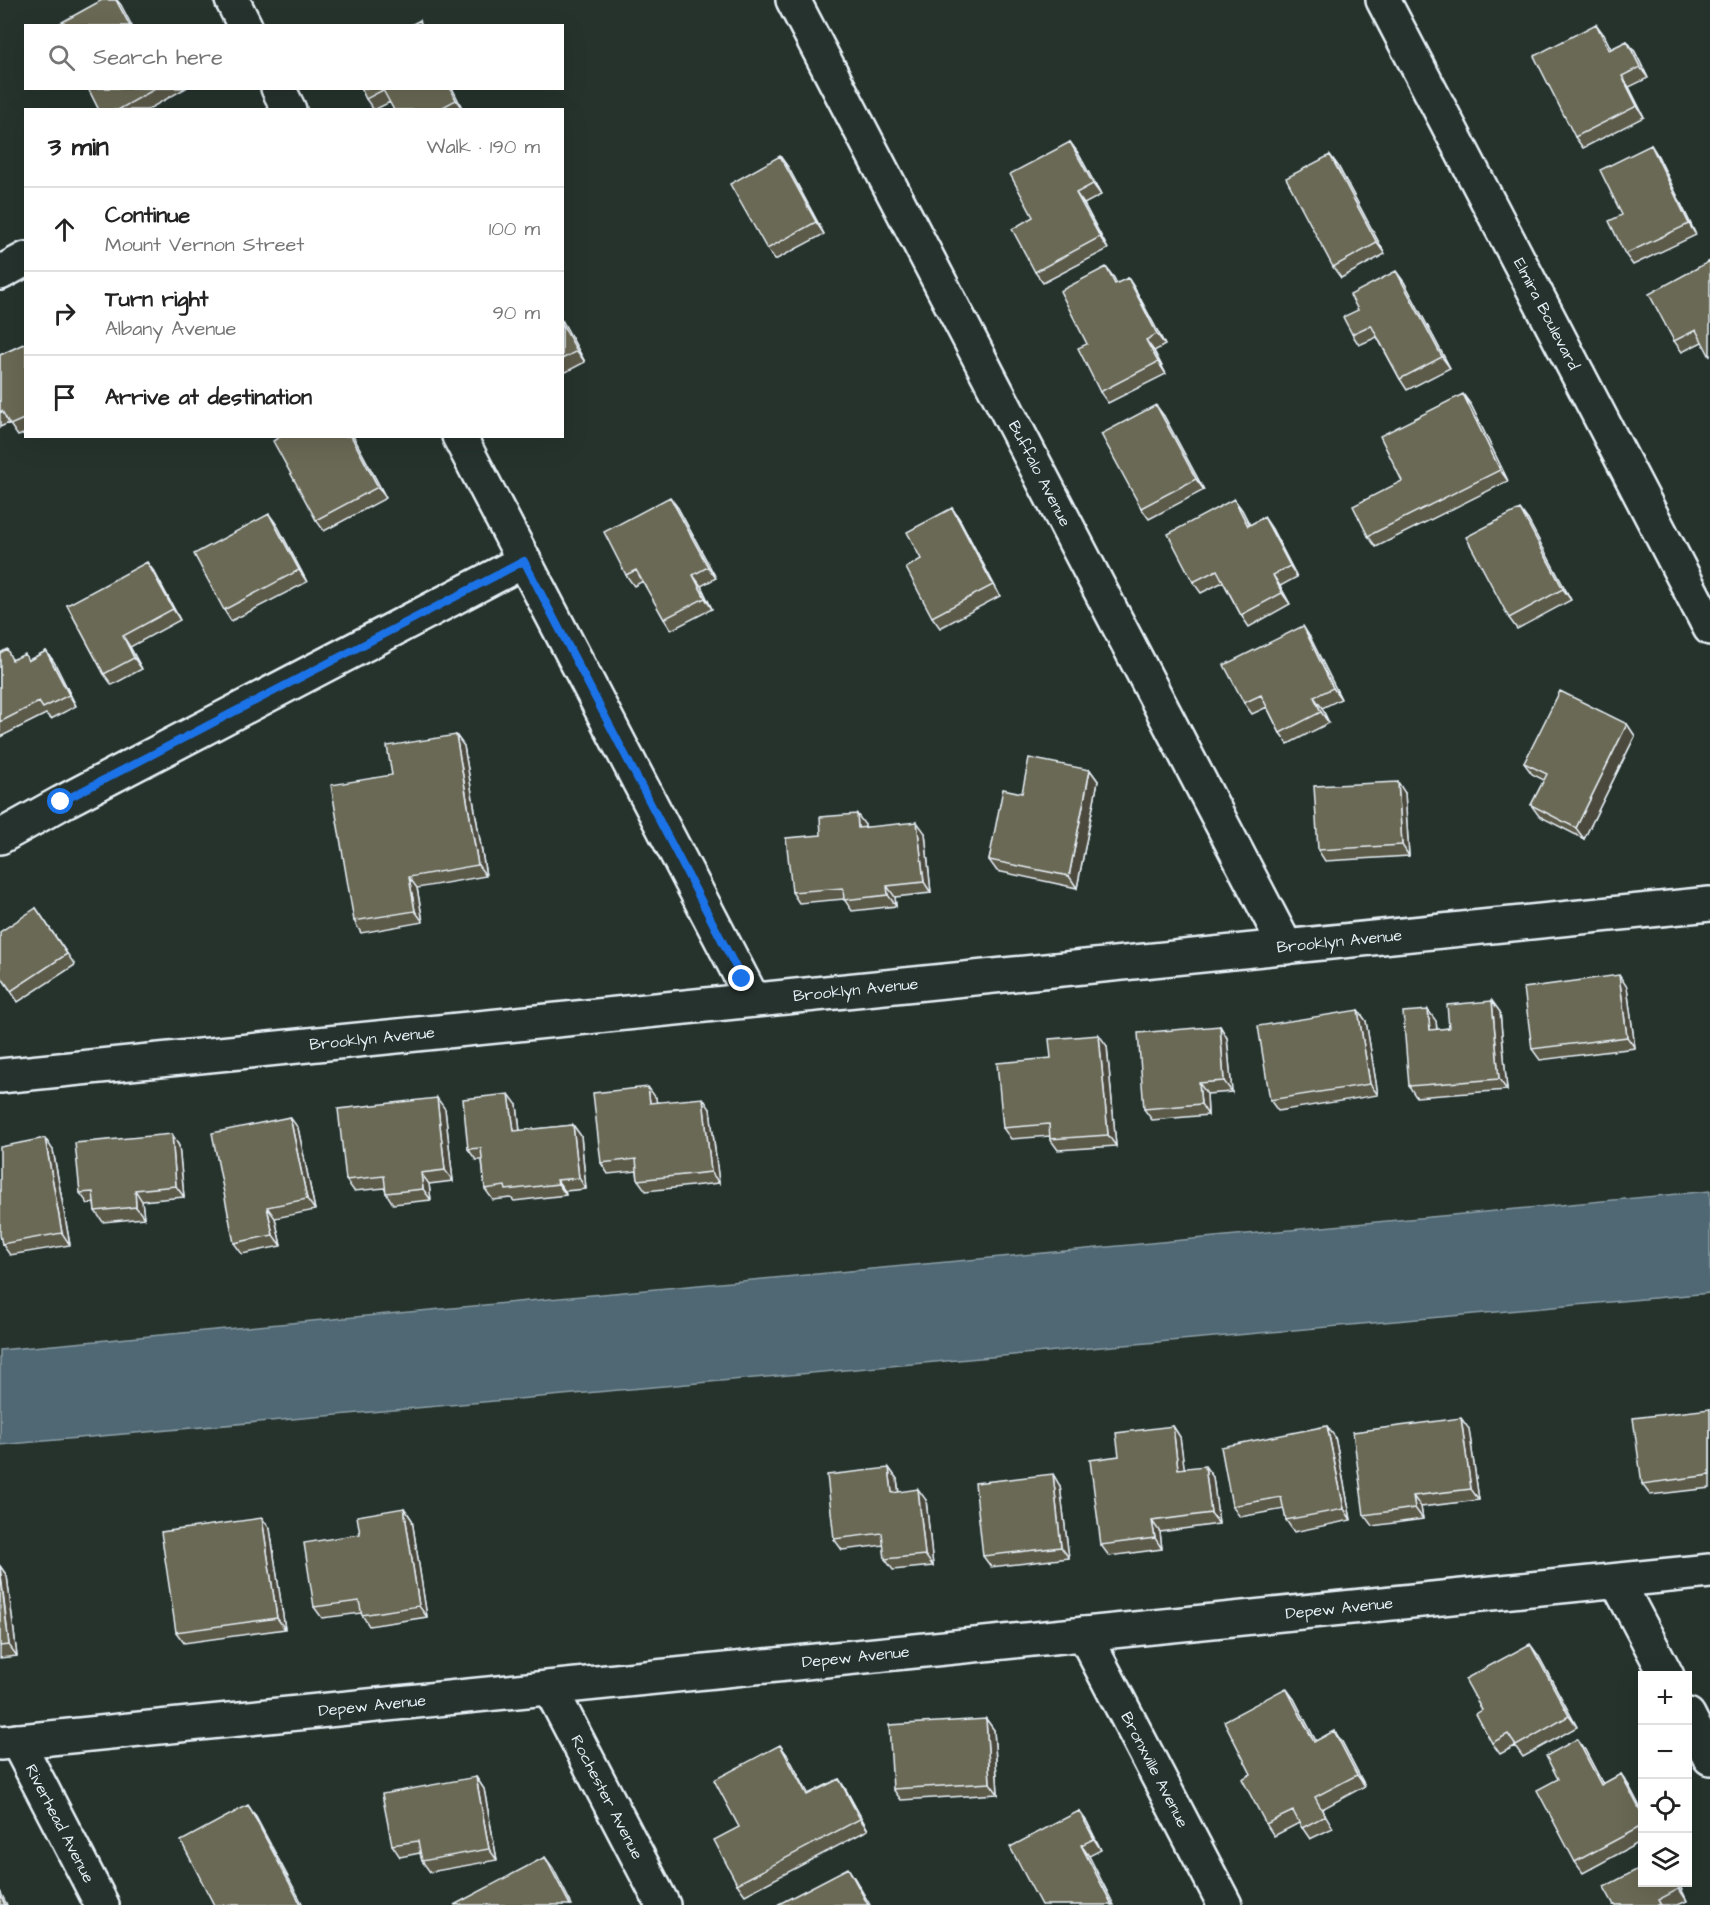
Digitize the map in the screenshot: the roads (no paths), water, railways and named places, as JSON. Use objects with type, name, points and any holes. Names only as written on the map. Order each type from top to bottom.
[{"type":"street","points":[[232,0],[244,24]]},
{"type":"street","name":"Buffalo Avenue","points":[[793,0],[1286,947]]},
{"type":"street","name":"Elmira Boulevard","points":[[1383,0],[1710,628]]},
{"type":"street","points":[[279,90],[288,108]]},
{"type":"street","points":[[0,273],[24,260]]},
{"type":"street","points":[[460,438],[753,1000]]},
{"type":"street","points":[[0,837],[61,802],[524,561]]},
{"type":"street","name":"Brooklyn Avenue","points":[[0,1076],[1710,904]]},
{"type":"street","name":"Depew Avenue","points":[[8,1742],[1710,1571]]},
{"type":"street","points":[[1617,1581],[1664,1671]]},
{"type":"street","name":"Bronxville Avenue","points":[[1084,1634],[1225,1905]]},
{"type":"street","name":"Rochester Avenue","points":[[550,1688],[663,1905]]},
{"type":"street","points":[[1692,1723],[1710,1758]]},
{"type":"street","name":"Riverhead Avenue","points":[[8,1742],[102,1905]]},
{"type":"water","points":[[1710,1191],[1710,1293],[0,1445],[0,1350]]}]
